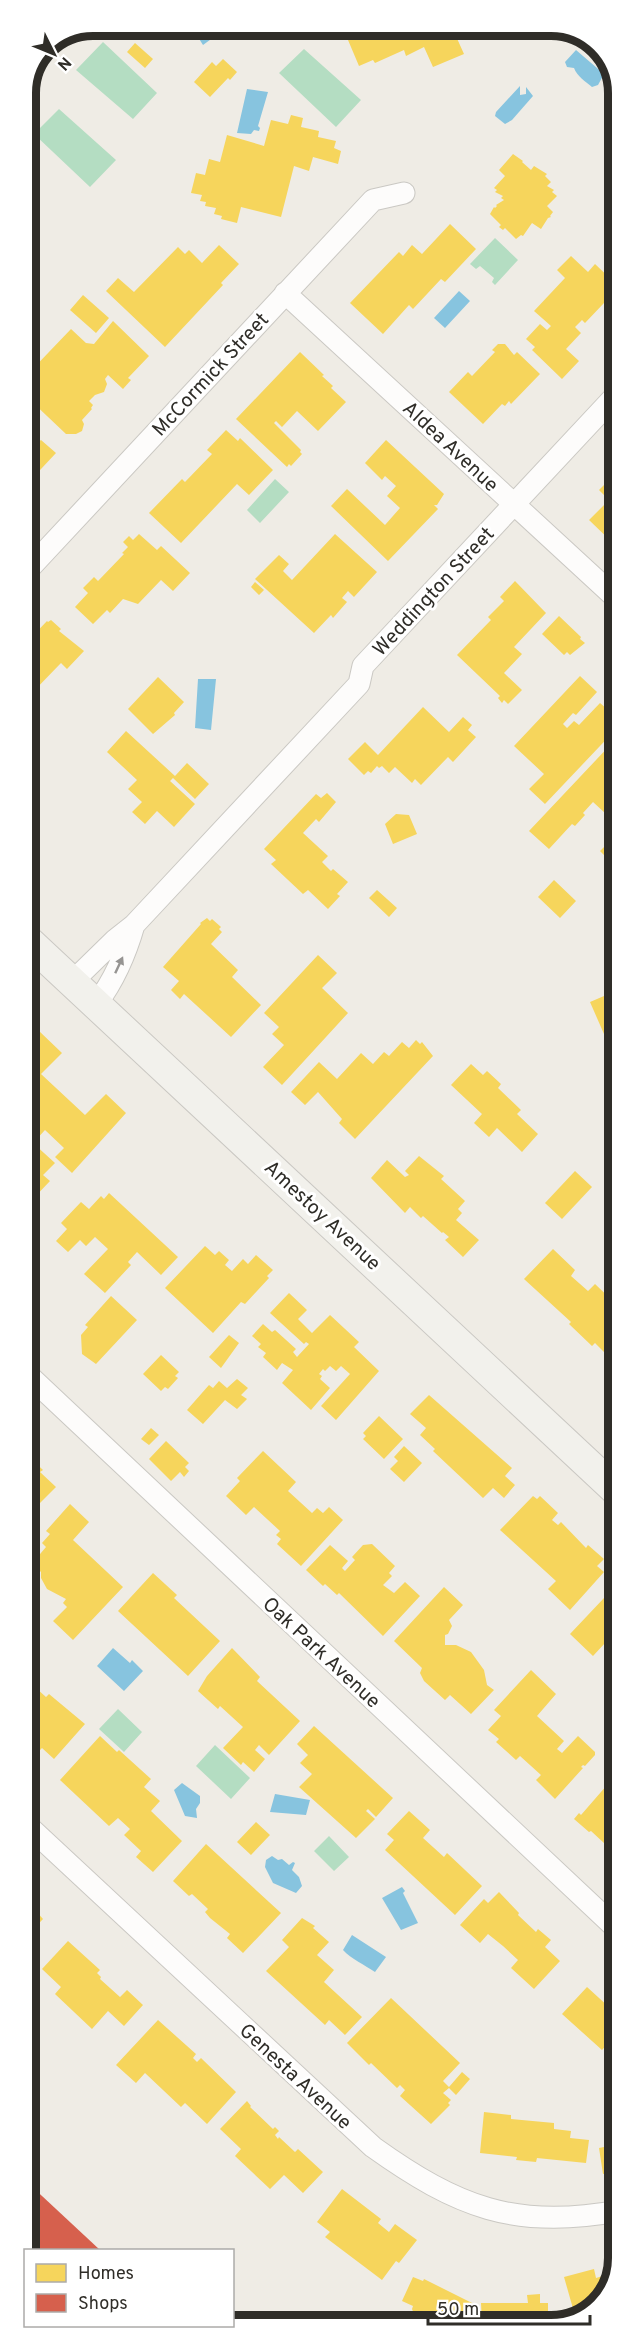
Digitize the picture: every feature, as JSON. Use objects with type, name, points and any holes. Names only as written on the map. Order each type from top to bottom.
[{"type":"street","name":"McCormick Street","points":[[36,561],[373,200],[404,193]]},
{"type":"street","name":"Aldea Avenue","points":[[285,293],[608,591]]},
{"type":"street","name":"Weddington Street","points":[[73,981],[134,925],[359,684],[363,666],[608,404]]},
{"type":"street","name":"Weddington Street","points":[[97,1003],[127,949],[134,925]]},
{"type":"street","name":"Amestoy Avenue","points":[[36,948],[608,1483]]},
{"type":"street","name":"Oak Park Avenue","points":[[36,1382],[608,1921]]},
{"type":"street","name":"Genesta Avenue","points":[[36,1833],[373,2147],[408,2172],[444,2193],[485,2208],[534,2218],[585,2217],[608,2213]]},
{"type":"green space","points":[[103,42],[157,93],[133,119],[76,70]]},
{"type":"green space","points":[[304,49],[361,100],[336,127],[279,73]]},
{"type":"green space","points":[[59,109],[116,160],[90,187],[36,136],[36,132]]},
{"type":"green space","points":[[495,238],[518,260],[495,285],[492,282],[494,278],[480,266],[476,269],[470,264]]},
{"type":"green space","points":[[275,479],[289,492],[260,523],[247,510]]},
{"type":"green space","points":[[118,1709],[142,1732],[124,1752],[99,1729]]},
{"type":"green space","points":[[215,1745],[250,1778],[231,1799],[196,1766]]},
{"type":"green space","points":[[329,1836],[349,1857],[334,1871],[314,1851]]},
{"type":"water","points":[[197,36],[215,36],[203,45]]},
{"type":"water","points":[[576,50],[604,74],[598,85],[592,87],[579,76],[574,68],[567,67],[565,62]]},
{"type":"water","points":[[520,86],[520,95],[526,94],[526,87],[533,96],[512,120],[505,124],[495,116],[496,112]]},
{"type":"water","points":[[247,89],[268,92],[258,126],[259,131],[254,130],[251,134],[237,133]]},
{"type":"water","points":[[459,291],[470,301],[445,328],[434,318]]},
{"type":"water","points":[[198,679],[216,679],[211,730],[195,728]]},
{"type":"water","points":[[113,1648],[130,1663],[132,1660],[143,1671],[124,1691],[97,1666]]},
{"type":"water","points":[[182,1783],[200,1796],[200,1803],[196,1809],[197,1818],[185,1816],[174,1790]]},
{"type":"water","points":[[275,1794],[310,1800],[306,1815],[270,1812]]},
{"type":"water","points":[[272,1856],[278,1860],[282,1859],[289,1865],[295,1863],[292,1870],[299,1877],[302,1886],[296,1893],[273,1883],[265,1867],[266,1860]]},
{"type":"water","points":[[402,1887],[418,1923],[401,1930],[382,1898]]},
{"type":"water","points":[[352,1935],[386,1957],[375,1972],[343,1950]]},
{"type":"building: Homes","points":[[357,36],[456,36],[464,54],[433,67],[424,47],[406,56],[404,50],[375,63],[373,60],[359,66],[348,40]]},
{"type":"building: Homes","points":[[135,43],[153,59],[145,68],[127,52]]},
{"type":"building: Homes","points":[[223,59],[237,72],[210,97],[194,82],[212,62],[216,66]]},
{"type":"building: Homes","points":[[291,115],[303,118],[301,127],[319,131],[318,137],[336,141],[334,148],[341,151],[338,164],[313,157],[309,171],[294,166],[281,217],[241,207],[237,223],[221,219],[222,216],[214,214],[216,208],[205,206],[206,202],[200,201],[202,195],[191,193],[196,173],[205,175],[209,159],[220,162],[227,135],[264,146],[271,120],[288,124]]},
{"type":"building: Homes","points":[[513,154],[531,170],[534,166],[547,174],[545,176],[551,182],[547,186],[554,190],[552,192],[557,196],[547,206],[553,212],[541,229],[532,223],[523,236],[516,239],[505,228],[503,230],[499,227],[501,225],[490,214],[496,205],[504,200],[494,188],[505,176],[499,170]]},
{"type":"building: Homes","points":[[450,224],[476,249],[445,282],[441,279],[413,309],[409,305],[383,334],[350,303],[399,252],[403,256],[412,245],[422,254]]},
{"type":"building: Homes","points":[[219,245],[239,264],[221,283],[223,285],[165,347],[106,291],[118,278],[134,292],[178,247],[185,254],[189,250],[202,263]]},
{"type":"building: Homes","points":[[571,256],[588,272],[595,264],[608,276],[608,305],[604,303],[585,323],[582,320],[575,327],[581,333],[566,349],[579,361],[562,379],[532,350],[535,347],[526,339],[540,324],[547,330],[551,326],[534,311],[565,278],[557,270]]},
{"type":"building: Homes","points":[[83,295],[109,318],[96,333],[70,310]]},
{"type":"building: Homes","points":[[113,321],[149,356],[128,378],[131,380],[123,389],[108,375],[105,379],[107,384],[104,392],[95,395],[89,401],[93,405],[82,420],[84,424],[82,431],[76,434],[66,434],[36,406],[36,366],[71,329],[86,343],[94,344]]},
{"type":"building: Homes","points":[[498,344],[505,344],[514,355],[517,352],[540,374],[511,404],[509,401],[505,406],[502,404],[483,424],[449,392],[468,372],[472,376],[495,352],[492,350]]},
{"type":"building: Homes","points":[[300,352],[324,375],[322,376],[333,386],[331,388],[346,402],[318,431],[297,411],[282,427],[276,421],[274,423],[301,450],[302,454],[291,466],[289,464],[287,467],[236,419]]},
{"type":"building: Homes","points":[[226,430],[238,441],[240,438],[273,470],[249,495],[237,484],[181,543],[149,513],[182,479],[185,482],[212,454],[207,450]]},
{"type":"building: Homes","points":[[41,440],[56,453],[36,474],[36,442]]},
{"type":"building: Homes","points":[[386,440],[444,494],[437,505],[434,505],[438,509],[388,561],[331,506],[347,489],[385,525],[400,508],[387,496],[396,486],[385,476],[382,480],[365,463]]},
{"type":"building: Homes","points":[[608,481],[608,499],[599,490]]},
{"type":"building: Homes","points":[[608,501],[608,538],[589,520]]},
{"type":"building: Homes","points":[[139,534],[157,550],[161,546],[190,573],[173,591],[161,580],[138,604],[123,599],[110,613],[107,610],[93,624],[75,607],[88,593],[83,588],[94,577],[98,581],[124,554],[122,553],[128,547],[123,542],[129,536],[133,540]]},
{"type":"building: Homes","points":[[335,534],[377,572],[354,597],[348,591],[342,598],[347,602],[333,618],[331,615],[314,633],[255,579],[279,555],[289,564],[283,571],[292,580]]},
{"type":"building: Homes","points":[[515,581],[546,613],[514,647],[522,654],[504,673],[522,690],[508,704],[504,700],[502,703],[498,698],[500,696],[457,655],[491,620],[488,617],[504,601],[500,597]]},
{"type":"building: Homes","points":[[255,582],[264,590],[259,595],[251,587]]},
{"type":"building: Homes","points":[[559,616],[585,643],[570,655],[567,652],[564,655],[542,634]]},
{"type":"building: Homes","points":[[51,620],[61,629],[59,631],[84,651],[67,669],[61,663],[36,689],[36,633]]},
{"type":"building: Homes","points":[[580,676],[597,692],[576,715],[573,713],[563,724],[567,728],[574,721],[579,725],[600,703],[608,708],[608,738],[545,804],[529,789],[544,774],[514,746]]},
{"type":"building: Homes","points":[[158,677],[184,702],[174,713],[175,715],[153,734],[128,709]]},
{"type":"building: Homes","points":[[423,707],[449,732],[463,717],[472,725],[468,730],[476,737],[453,762],[448,757],[421,785],[415,779],[412,783],[395,767],[389,773],[382,766],[379,768],[377,766],[371,773],[368,771],[364,775],[348,759],[365,742],[378,755]]},
{"type":"building: Homes","points":[[126,731],[175,776],[187,763],[209,784],[195,799],[173,778],[170,781],[195,804],[174,827],[157,811],[145,824],[132,812],[142,802],[128,789],[137,780],[107,752]]},
{"type":"building: Homes","points":[[608,747],[608,816],[593,802],[575,826],[572,824],[549,849],[529,831]]},
{"type":"building: Homes","points":[[327,793],[336,802],[319,822],[316,819],[303,833],[328,856],[322,862],[348,882],[337,894],[340,896],[328,909],[308,890],[303,894],[271,864],[276,860],[264,849],[316,794],[321,798]]},
{"type":"building: Homes","points":[[396,814],[409,815],[417,834],[393,844],[385,824]]},
{"type":"building: Homes","points":[[608,843],[608,859],[600,851]]},
{"type":"building: Homes","points":[[554,880],[576,901],[560,918],[538,897]]},
{"type":"building: Homes","points":[[377,890],[397,908],[389,917],[369,898]]},
{"type":"building: Homes","points":[[207,918],[210,921],[212,919],[221,927],[219,929],[222,932],[211,944],[238,970],[232,977],[261,1005],[231,1037],[184,994],[180,999],[171,990],[179,981],[163,967],[200,923]]},
{"type":"building: Homes","points":[[318,955],[337,973],[322,988],[348,1013],[282,1085],[263,1067],[284,1045],[272,1034],[279,1027],[264,1013]]},
{"type":"building: Homes","points":[[608,994],[608,1043],[590,1002]]},
{"type":"building: Homes","points":[[38,1030],[62,1053],[41,1074],[85,1115],[106,1094],[126,1113],[72,1173],[55,1157],[64,1148],[45,1130],[36,1140],[36,1032]]},
{"type":"building: Homes","points":[[416,1040],[420,1044],[422,1042],[433,1056],[355,1139],[339,1123],[342,1119],[318,1092],[305,1105],[291,1092],[319,1062],[337,1079],[361,1053],[373,1064],[384,1052],[389,1056],[402,1042],[409,1048]]},
{"type":"building: Homes","points":[[471,1064],[483,1075],[487,1071],[501,1084],[498,1088],[521,1110],[517,1114],[538,1134],[522,1152],[497,1128],[489,1137],[474,1123],[482,1114],[451,1085]]},
{"type":"building: Homes","points":[[36,1146],[55,1163],[43,1175],[50,1181],[36,1196]]},
{"type":"building: Homes","points":[[419,1156],[444,1176],[441,1179],[465,1201],[458,1209],[462,1213],[456,1220],[479,1240],[463,1257],[445,1240],[449,1237],[423,1216],[421,1218],[410,1207],[405,1213],[371,1178],[387,1160],[405,1177],[409,1175],[405,1171]]},
{"type":"building: Homes","points":[[575,1171],[592,1187],[562,1219],[545,1203]]},
{"type":"building: Homes","points":[[109,1193],[178,1257],[161,1275],[137,1252],[128,1262],[131,1265],[105,1293],[84,1274],[108,1249],[95,1237],[86,1246],[80,1240],[68,1252],[56,1241],[67,1229],[61,1223],[81,1202],[89,1209],[101,1196],[104,1199]]},
{"type":"building: Homes","points":[[205,1246],[215,1255],[219,1251],[229,1260],[225,1265],[232,1271],[243,1259],[248,1264],[256,1255],[273,1270],[267,1276],[269,1278],[245,1304],[241,1302],[213,1333],[165,1288]]},
{"type":"building: Homes","points":[[553,1249],[575,1270],[571,1276],[588,1291],[595,1284],[608,1296],[608,1348],[604,1352],[595,1343],[592,1346],[569,1324],[571,1322],[524,1279]]},
{"type":"building: Homes","points":[[289,1293],[307,1310],[298,1319],[312,1333],[330,1315],[359,1342],[354,1347],[379,1371],[336,1420],[321,1406],[350,1374],[341,1366],[336,1371],[330,1366],[325,1371],[323,1369],[319,1374],[322,1376],[320,1379],[330,1388],[311,1410],[282,1383],[293,1370],[282,1363],[277,1370],[263,1357],[266,1353],[258,1347],[261,1344],[252,1336],[263,1324],[272,1332],[275,1330],[296,1349],[293,1352],[297,1357],[309,1344],[306,1342],[304,1344],[270,1313]]},
{"type":"building: Homes","points":[[111,1296],[137,1320],[96,1364],[82,1354],[81,1335],[88,1327],[85,1325]]},
{"type":"building: Homes","points":[[229,1335],[239,1343],[221,1368],[209,1357]]},
{"type":"building: Homes","points":[[161,1355],[179,1372],[175,1376],[178,1378],[168,1389],[165,1387],[161,1391],[143,1374]]},
{"type":"building: Homes","points":[[237,1379],[248,1388],[241,1395],[247,1399],[237,1409],[225,1400],[203,1424],[187,1410],[209,1385],[213,1388],[219,1381],[227,1388]]},
{"type":"building: Homes","points":[[429,1395],[512,1468],[505,1476],[515,1485],[504,1498],[493,1488],[483,1498],[433,1451],[435,1449],[420,1435],[426,1428],[410,1414]]},
{"type":"building: Homes","points":[[379,1416],[403,1439],[384,1459],[363,1439],[366,1436],[363,1433]]},
{"type":"building: Homes","points":[[151,1428],[159,1435],[149,1445],[141,1439]]},
{"type":"building: Homes","points":[[166,1441],[189,1463],[185,1467],[189,1471],[184,1477],[180,1472],[171,1481],[149,1459]]},
{"type":"building: Homes","points":[[404,1446],[422,1463],[404,1482],[390,1469],[398,1461],[394,1457]]},
{"type":"building: Homes","points":[[263,1451],[296,1482],[288,1491],[312,1513],[317,1508],[323,1513],[329,1507],[343,1520],[301,1566],[277,1544],[281,1539],[276,1535],[280,1531],[254,1507],[246,1515],[226,1496],[240,1481],[237,1478]]},
{"type":"building: Homes","points":[[36,1463],[43,1470],[40,1472],[56,1487],[36,1507]]},
{"type":"building: Homes","points":[[533,1496],[537,1499],[540,1496],[558,1513],[552,1520],[558,1525],[561,1522],[586,1548],[588,1545],[604,1559],[597,1566],[604,1572],[570,1610],[548,1589],[556,1581],[500,1530]]},
{"type":"building: Homes","points":[[70,1504],[89,1522],[73,1540],[123,1587],[73,1640],[53,1621],[67,1607],[63,1603],[66,1599],[47,1589],[41,1578],[41,1572],[36,1567],[39,1563],[36,1559],[46,1547],[42,1543],[50,1534],[46,1531]]},
{"type":"building: Homes","points":[[372,1544],[395,1566],[389,1573],[392,1576],[383,1585],[394,1593],[405,1582],[420,1596],[383,1636],[339,1593],[337,1595],[325,1584],[323,1586],[306,1570],[330,1545],[348,1561],[342,1568],[345,1571],[355,1560],[352,1557],[363,1545]]},
{"type":"building: Homes","points":[[153,1573],[177,1595],[174,1598],[220,1641],[188,1676],[118,1611]]},
{"type":"building: Homes","points":[[444,1587],[463,1605],[449,1620],[452,1626],[445,1635],[445,1645],[456,1645],[471,1652],[484,1670],[487,1685],[494,1690],[471,1714],[450,1695],[445,1700],[424,1681],[420,1673],[422,1668],[394,1641]]},
{"type":"building: Homes","points":[[604,1598],[608,1601],[608,1640],[593,1656],[570,1634]]},
{"type":"building: Homes","points":[[232,1648],[260,1677],[257,1681],[300,1721],[269,1755],[259,1745],[255,1750],[265,1759],[254,1772],[243,1762],[241,1765],[223,1748],[243,1727],[220,1706],[218,1709],[198,1691],[207,1676]]},
{"type":"building: Homes","points":[[531,1670],[556,1694],[537,1716],[564,1741],[557,1749],[562,1753],[578,1736],[595,1752],[595,1755],[585,1766],[581,1767],[583,1768],[555,1799],[536,1780],[541,1775],[520,1756],[516,1760],[496,1742],[499,1739],[488,1730],[501,1716],[494,1710]]},
{"type":"building: Homes","points":[[36,1688],[46,1697],[49,1694],[85,1724],[54,1759],[42,1748],[36,1754]]},
{"type":"building: Homes","points":[[314,1726],[393,1798],[376,1817],[368,1809],[366,1811],[375,1819],[356,1838],[299,1787],[312,1774],[300,1763],[308,1755],[297,1744]]},
{"type":"building: Homes","points":[[100,1736],[151,1779],[144,1787],[160,1801],[151,1811],[182,1841],[153,1872],[136,1857],[141,1851],[124,1835],[130,1829],[118,1818],[109,1826],[60,1780]]},
{"type":"building: Homes","points":[[608,1784],[608,1847],[574,1819],[579,1813],[581,1815]]},
{"type":"building: Homes","points":[[409,1811],[430,1830],[423,1838],[444,1857],[447,1853],[482,1886],[455,1915],[385,1850],[394,1840],[387,1834]]},
{"type":"building: Homes","points":[[256,1822],[270,1835],[251,1855],[237,1842]]},
{"type":"building: Homes","points":[[206,1844],[281,1913],[243,1953],[227,1938],[230,1934],[205,1912],[208,1909],[173,1881]]},
{"type":"building: Homes","points":[[499,1892],[536,1932],[538,1929],[551,1940],[545,1947],[560,1961],[534,1989],[511,1968],[518,1960],[503,1946],[488,1934],[480,1943],[460,1925],[484,1899],[488,1903]]},
{"type":"building: Homes","points":[[36,1911],[43,1919],[36,1926]]},
{"type":"building: Homes","points":[[302,1918],[315,1926],[313,1928],[329,1942],[317,1955],[334,1970],[324,1982],[362,2017],[345,2035],[329,2020],[325,2025],[266,1971],[289,1947],[282,1940]]},
{"type":"building: Homes","points":[[68,1941],[100,1970],[97,1973],[100,1979],[120,1997],[127,1990],[143,2005],[124,2026],[108,2011],[92,2029],[55,1994],[61,1987],[42,1969]]},
{"type":"building: Homes","points":[[587,1987],[608,2006],[608,2043],[602,2050],[562,2014]]},
{"type":"building: Homes","points":[[391,1998],[460,2063],[443,2081],[449,2087],[462,2072],[470,2079],[456,2095],[449,2088],[443,2093],[451,2100],[448,2103],[450,2105],[431,2124],[400,2096],[405,2090],[400,2085],[397,2088],[347,2043]]},
{"type":"building: Homes","points":[[158,2020],[196,2054],[193,2058],[197,2062],[201,2058],[236,2092],[207,2124],[185,2103],[181,2107],[145,2073],[136,2083],[116,2065]]},
{"type":"building: Homes","points":[[247,2101],[250,2107],[273,2129],[275,2127],[279,2131],[275,2135],[278,2139],[279,2137],[295,2152],[298,2149],[323,2172],[303,2193],[284,2175],[270,2189],[235,2156],[241,2149],[220,2129]]},
{"type":"building: Homes","points":[[484,2112],[511,2115],[511,2119],[554,2123],[554,2129],[571,2131],[570,2138],[589,2140],[586,2163],[537,2158],[536,2162],[516,2160],[517,2157],[480,2153]]},
{"type":"building: Homes","points":[[608,2146],[608,2173],[603,2174],[599,2148]]},
{"type":"building: Homes","points":[[342,2189],[381,2219],[378,2223],[389,2232],[395,2224],[417,2240],[399,2263],[396,2261],[382,2280],[325,2237],[330,2232],[317,2222]]},
{"type":"building: Homes","points":[[594,2269],[596,2278],[605,2275],[596,2293],[574,2311],[564,2277]]},
{"type":"building: Homes","points":[[413,2277],[423,2281],[424,2279],[474,2304],[468,2315],[427,2313],[416,2315],[412,2309],[413,2306],[402,2301]]},
{"type":"building: Homes","points":[[540,2294],[540,2303],[548,2303],[548,2315],[482,2315],[481,2303],[528,2303],[527,2295]]},
{"type":"building: Shops","points":[[36,2190],[99,2249],[36,2249]]}]
